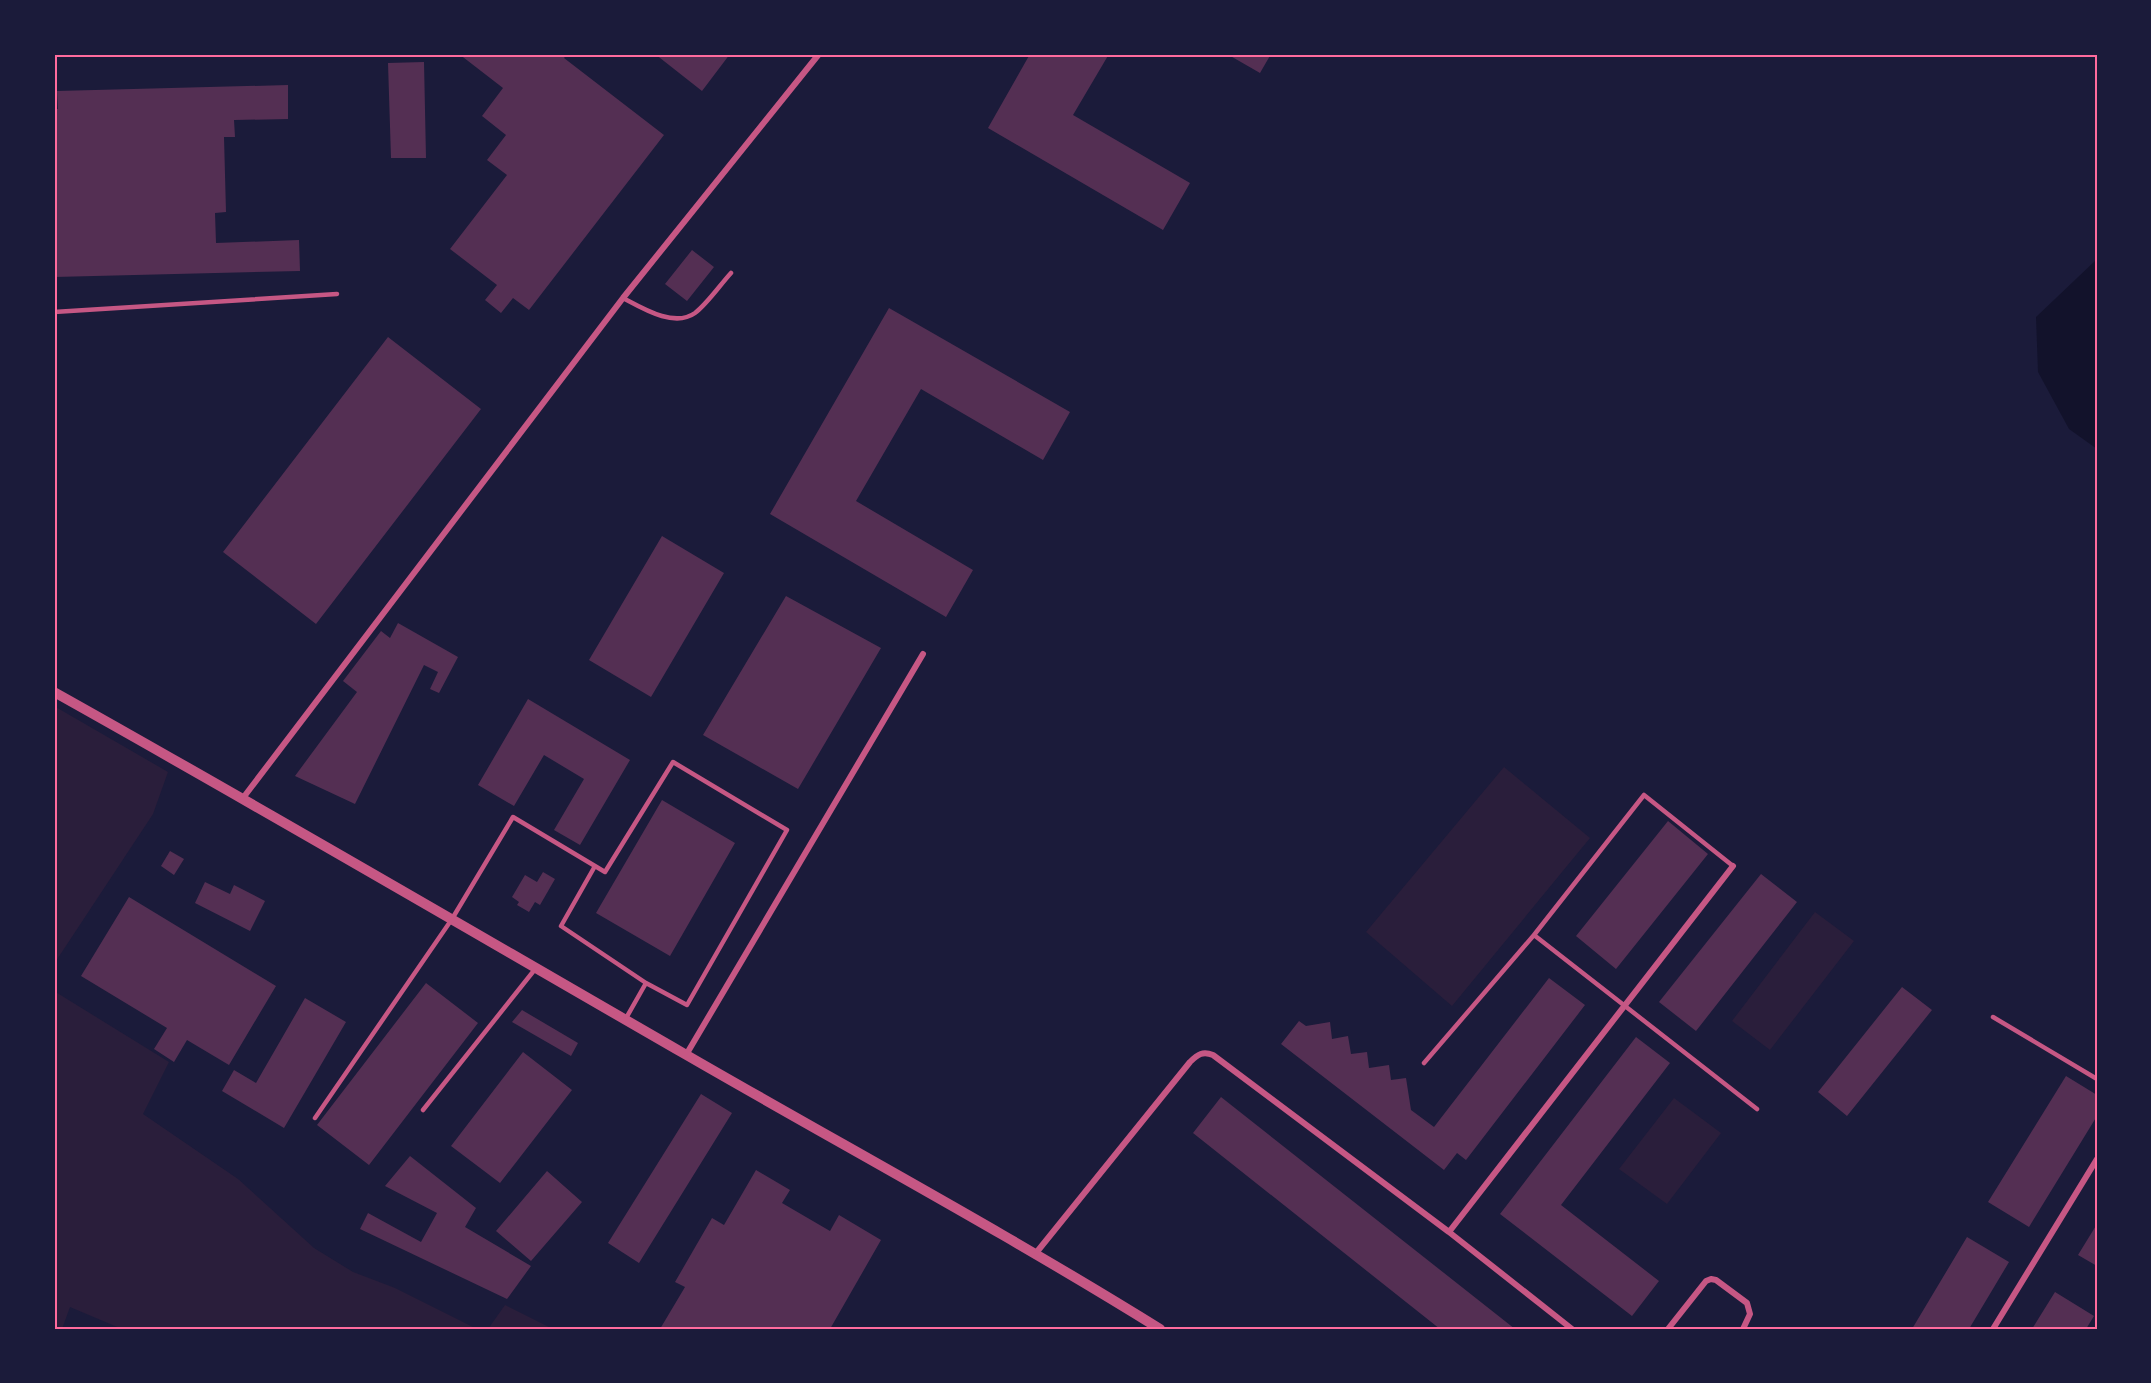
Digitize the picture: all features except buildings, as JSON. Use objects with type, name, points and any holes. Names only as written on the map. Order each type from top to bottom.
[{"type":"street","points":[[243,798],[623,298],[819,54]]},
{"type":"street","points":[[686,1055],[923,654]]},
{"type":"street","points":[[54,692],[1036,1253],[1160,1329]]},
{"type":"street","points":[[1449,1232],[1733,866]]},
{"type":"street","points":[[1036,1253],[1190,1062],[1201,1053],[1206,1052],[1449,1232],[1572,1329]]},
{"type":"street","points":[[1993,1329],[2097,1159]]},
{"type":"street","points":[[1668,1329],[1706,1281],[1711,1279],[1716,1280],[1747,1303],[1750,1314],[1743,1329]]},
{"type":"lane","points":[[623,298],[652,313],[676,318],[694,314],[730,273]]},
{"type":"lane","points":[[54,312],[337,294]]},
{"type":"lane","points":[[315,1118],[452,919],[513,817],[595,866],[605,872],[674,762],[788,830],[687,1005],[646,983],[561,926],[595,866]]},
{"type":"lane","points":[[1424,1063],[1534,935],[1644,795],[1733,866]]},
{"type":"lane","points":[[1534,935],[1757,1109]]},
{"type":"lane","points":[[423,1110],[536,968]]},
{"type":"lane","points":[[625,1020],[646,983]]},
{"type":"lane","points":[[1993,1017],[2097,1079]]},
{"type":"shaded area","points":[[2097,259],[2097,449],[2069,429],[2038,372],[2036,317]]},
{"type":"shaded area","points":[[54,706],[168,772],[153,814],[54,964]]},
{"type":"shaded area","points":[[1504,767],[1590,838],[1452,1006],[1366,932]]},
{"type":"shaded area","points":[[1815,912],[1854,941],[1770,1050],[1732,1021]]},
{"type":"shaded area","points":[[54,991],[169,1062],[143,1114],[238,1179],[314,1248],[353,1272],[395,1288],[477,1329],[122,1329],[70,1307],[62,1329],[54,1329]]},
{"type":"shaded area","points":[[1674,1098],[1721,1133],[1667,1204],[1619,1169]]},
{"type":"shaded area","points":[[505,1305],[553,1329],[488,1329]]}]
